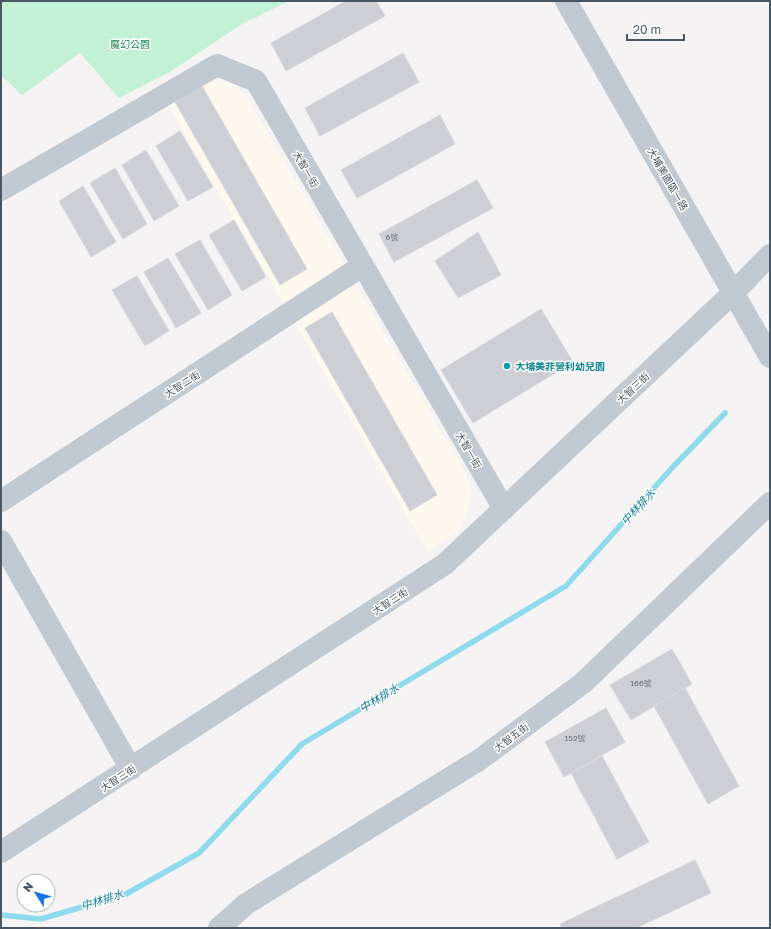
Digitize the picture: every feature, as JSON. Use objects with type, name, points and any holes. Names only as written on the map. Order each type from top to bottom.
[{"type":"street","name":"大埔美園區一路","points":[[566,1],[770,357]]},
{"type":"street","name":"大智一街","points":[[1,190],[217,65],[256,81],[504,509]]},
{"type":"street","name":"大智三街","points":[[1,852],[445,564],[734,292],[770,255]]},
{"type":"street","name":"大智二街","points":[[1,501],[362,266]]},
{"type":"street","name":"大智五街","points":[[219,928],[246,904],[479,760],[583,683],[770,503]]},
{"type":"street","points":[[1,541],[131,769]]},
{"type":"shaded area","points":[[209,79],[230,82],[245,94],[467,476],[472,496],[460,530],[428,552],[168,105]]},
{"type":"green space","name":"魔幻公園","points":[[1,1],[289,1],[242,24],[170,72],[119,98],[80,53],[22,95],[1,75]]},
{"type":"building","points":[[346,1],[376,1],[385,16],[286,71],[271,43]]},
{"type":"building","points":[[403,53],[419,82],[320,136],[305,108]]},
{"type":"building","points":[[202,86],[307,269],[280,285],[175,102]]},
{"type":"building","points":[[440,115],[455,144],[357,198],[341,170]]},
{"type":"building","points":[[180,131],[213,187],[188,201],[156,146]]},
{"type":"building","points":[[146,150],[179,206],[154,221],[122,165]]},
{"type":"building","points":[[115,168],[147,224],[123,239],[90,183]]},
{"type":"building","points":[[477,180],[493,208],[394,262],[379,234]]},
{"type":"building","points":[[83,186],[116,242],[91,257],[59,201]]},
{"type":"building","points":[[234,220],[266,277],[242,291],[209,235]]},
{"type":"building","points":[[478,232],[501,275],[458,298],[435,261]]},
{"type":"building","points":[[200,240],[232,295],[208,310],[175,254]]},
{"type":"building","points":[[168,258],[201,313],[176,328],[144,272]]},
{"type":"building","points":[[137,276],[169,331],[145,346],[112,290]]},
{"type":"building","name":"大埔美非營利幼兒園","points":[[541,309],[573,362],[473,423],[441,370]]},
{"type":"building","points":[[332,312],[437,495],[410,511],[305,328]]},
{"type":"building","points":[[672,649],[692,684],[631,720],[610,685]]},
{"type":"building","points":[[685,688],[739,786],[708,804],[654,706]]},
{"type":"building","points":[[606,708],[625,742],[564,777],[545,742]]},
{"type":"building","points":[[602,756],[649,842],[617,859],[571,773]]},
{"type":"building","points":[[695,860],[711,893],[636,928],[562,928],[560,924]]},
{"type":"waterway","name":"中林排水","points":[[1,915],[41,919],[126,894],[199,853],[302,744],[566,586],[671,469],[725,413]]},
{"type":"place","name":"大埔美非營利幼兒園","points":[[507,366]]}]
